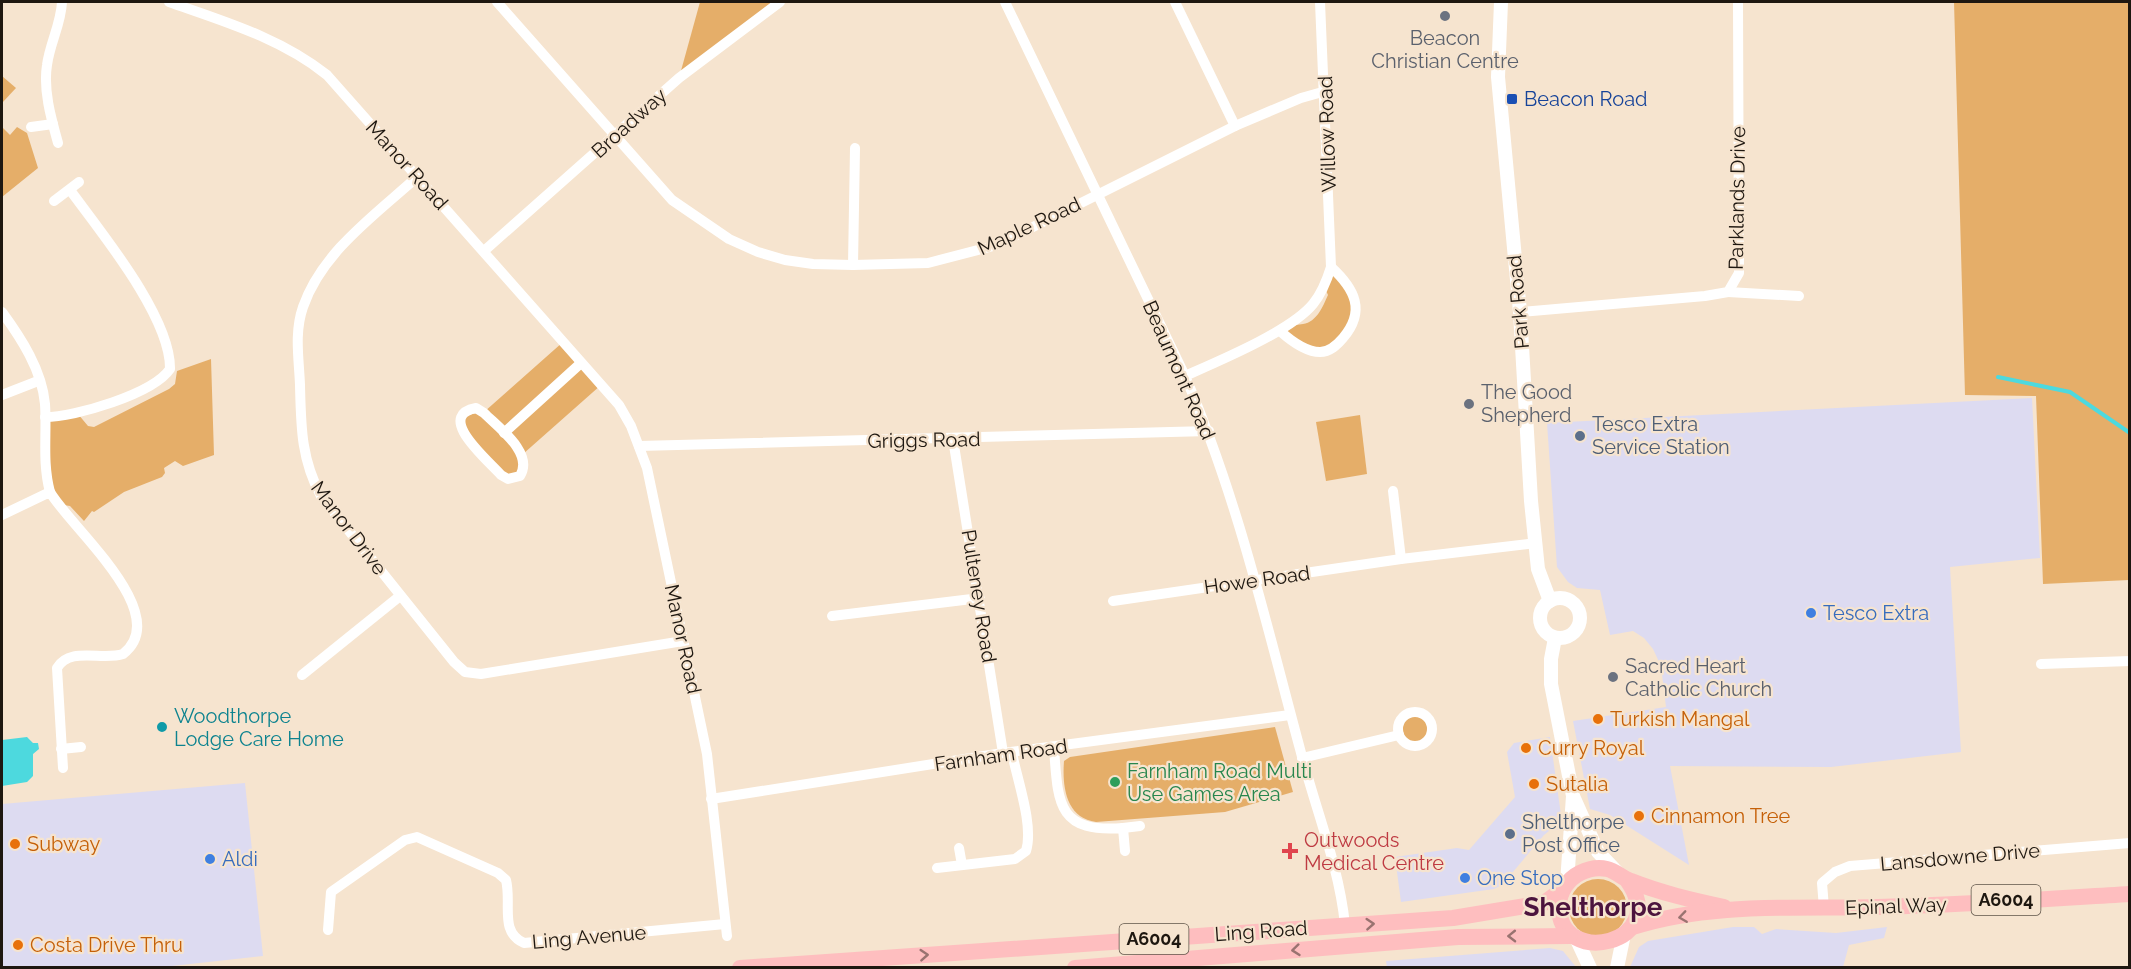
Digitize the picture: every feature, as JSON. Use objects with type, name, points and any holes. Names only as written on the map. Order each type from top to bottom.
[{"type":"main road","name":"A6004","points":[[1564,887],[1585,870],[1607,869],[1622,876]]},
{"type":"main road","name":"Epinal Way","points":[[1622,876],[1667,894],[1735,909]]},
{"type":"main road","points":[[1622,876],[1637,898],[1636,919],[1628,933]]},
{"type":"main road","name":"Ling Road","points":[[740,968],[1453,918],[1544,903],[1564,887]]},
{"type":"main road","points":[[1564,887],[1558,902],[1559,915],[1574,939]]},
{"type":"main road","name":"Epinal Way","points":[[1628,933],[1648,922],[1735,909],[1824,908],[2130,894]]},
{"type":"main road","points":[[1226,962],[1255,931]]},
{"type":"main road","name":"A6004","points":[[1574,939],[1601,947],[1628,933]]},
{"type":"main road","name":"Ling Road","points":[[1075,968],[1226,962],[1458,938],[1574,939]]},
{"type":"street","points":[[58,143],[46,84],[47,64],[62,17],[62,2]]},
{"type":"street","name":"Manor Road","points":[[169,2],[199,6],[212,18],[262,35],[309,60],[327,75],[619,405],[647,468],[707,754],[727,936]]},
{"type":"street","name":"Maple Road","points":[[497,2],[672,200],[729,239],[758,252],[785,260],[813,264],[928,263],[997,245],[1234,126],[1301,98],[1326,91]]},
{"type":"street","name":"Broadway","points":[[484,251],[678,78],[780,2]]},
{"type":"street","name":"Beaumont Road","points":[[1005,2],[1096,195],[1185,375],[1209,431],[1256,581],[1290,715],[1342,897],[1345,925]]},
{"type":"street","points":[[1174,2],[1234,126]]},
{"type":"street","name":"Willow Road","points":[[1185,375],[1280,331],[1313,304],[1324,286],[1331,267],[1326,91],[1320,2]]},
{"type":"street","name":"Park Road","points":[[1501,2],[1498,77],[1520,312],[1538,569],[1550,601]]},
{"type":"street","name":"Parklands Drive","points":[[1520,312],[1728,292],[1739,273],[1738,2]]},
{"type":"street","points":[[31,127],[53,124]]},
{"type":"street","points":[[853,265],[855,148]]},
{"type":"street","name":"Manor Drive","points":[[417,177],[346,241],[317,277],[302,309],[297,347],[299,420],[302,447],[309,474],[321,496],[400,596],[454,662],[465,672],[481,674],[683,641]]},
{"type":"street","points":[[54,201],[79,182]]},
{"type":"street","points":[[45,417],[68,417],[94,411],[157,381],[170,369],[167,350],[141,290],[70,190]]},
{"type":"street","points":[[1280,331],[1291,340],[1320,352],[1329,350],[1346,334],[1358,315],[1357,305],[1349,288],[1331,267]]},
{"type":"street","points":[[1728,292],[1799,296]]},
{"type":"street","points":[[2,312],[23,342],[44,401],[43,460],[50,492],[63,513],[111,566],[132,604],[137,628],[133,644],[123,654],[71,657],[62,661],[57,668],[63,768]]},
{"type":"street","points":[[504,433],[581,363]]},
{"type":"street","points":[[2,395],[38,381]]},
{"type":"street","points":[[476,408],[504,433],[523,455],[523,471],[515,479],[508,479],[501,475],[463,434],[459,424],[461,416],[467,410],[476,408]]},
{"type":"street","name":"Griggs Road","points":[[639,446],[1209,431]]},
{"type":"street","name":"Pulteney Road","points":[[953,439],[1008,753],[1025,814],[1028,840],[1026,851],[1015,859],[962,865]]},
{"type":"street","points":[[1393,491],[1401,558]]},
{"type":"street","points":[[2,515],[50,492]]},
{"type":"street","name":"Howe Road","points":[[1113,601],[1401,558],[1536,543]]},
{"type":"street","points":[[302,675],[400,596]]},
{"type":"street","points":[[832,616],[981,598]]},
{"type":"street","points":[[1560,598],[1575,605],[1580,618],[1572,634],[1556,638],[1544,631],[1540,618],[1541,611],[1550,601],[1560,598]]},
{"type":"street","points":[[1556,638],[1551,659],[1551,684],[1573,796],[1598,852],[1622,876]]},
{"type":"street","points":[[2041,664],[2130,661]]},
{"type":"street","name":"Farnham Road","points":[[711,799],[1008,753],[1290,715]]},
{"type":"street","points":[[1302,758],[1399,735]]},
{"type":"street","points":[[61,749],[81,747]]},
{"type":"street","points":[[1054,748],[1060,798],[1067,814],[1074,821],[1090,828],[1140,826]]},
{"type":"street","points":[[1564,887],[1573,796]]},
{"type":"street","points":[[1123,828],[1125,851]]},
{"type":"street","name":"Ling Avenue","points":[[328,930],[331,892],[411,837],[423,838],[510,878],[509,931],[515,939],[524,943],[725,924]]},
{"type":"street","name":"Lansdowne Drive","points":[[1824,908],[1822,883],[1835,872],[1850,866],[2130,843]]},
{"type":"street","points":[[937,868],[962,865],[959,848]]},
{"type":"street","points":[[1617,968],[1628,933]]},
{"type":"street","points":[[1574,939],[1590,968]]},
{"type":"shaded area","points":[[700,2],[780,2],[679,78]]},
{"type":"shaded area","points":[[1954,2],[2129,2],[2129,580],[2043,584],[2036,396],[1965,395]]},
{"type":"shaded area","points":[[2,76],[16,88],[2,103]]},
{"type":"shaded area","points":[[2,127],[10,135],[17,127],[27,133],[38,168],[2,197]]},
{"type":"shaded area","points":[[1331,267],[1357,305],[1351,327],[1320,352],[1280,331],[1289,326],[1308,323],[1316,317],[1328,295],[1324,286]]},
{"type":"shaded area","points":[[563,342],[601,385],[523,454],[525,466],[508,479],[463,434],[461,416],[484,412]]},
{"type":"shaded area","points":[[211,359],[214,455],[183,466],[175,461],[164,468],[165,473],[162,477],[124,492],[94,512],[92,511],[84,521],[70,506],[57,504],[50,492],[45,417],[78,414],[88,426],[94,427],[169,389],[175,384],[177,371]]},
{"type":"shaded area","points":[[2032,398],[2040,558],[1950,567],[1961,752],[1831,767],[1670,766],[1689,865],[1610,815],[1590,809],[1573,721],[1666,707],[1661,666],[1653,649],[1644,638],[1633,631],[1610,635],[1600,590],[1577,588],[1568,582],[1557,567],[1547,423]]},
{"type":"shaded area","points":[[1360,415],[1367,474],[1326,481],[1316,422]]},
{"type":"shaded area","points":[[1415,712],[1427,717],[1432,729],[1427,741],[1415,746],[1403,741],[1398,729],[1403,717]]},
{"type":"shaded area","points":[[1275,727],[1293,792],[1225,812],[1096,822],[1086,819],[1072,808],[1065,791],[1064,761],[1070,757]]},
{"type":"shaded area","points":[[1550,737],[1563,829],[1549,831],[1544,835],[1502,885],[1494,889],[1401,902],[1395,857],[1457,848],[1469,850],[1515,797],[1507,752],[1514,743]]},
{"type":"shaded area","points":[[245,783],[263,956],[154,968],[2,967],[2,804]]},
{"type":"shaded area","points":[[1598,879],[1614,884],[1622,892],[1627,908],[1622,924],[1614,932],[1598,937],[1582,932],[1574,924],[1569,908],[1574,892],[1582,884]]},
{"type":"shaded area","points":[[1733,927],[1754,927],[1762,934],[1776,929],[1836,933],[1887,927],[1884,938],[1849,945],[1843,967],[1630,967],[1639,947],[1648,941]]},
{"type":"shaded area","points":[[1550,948],[1563,951],[1576,967],[1387,968],[1386,961]]},
{"type":"water","points":[[27,737],[33,743],[38,743],[39,749],[33,754],[33,776],[27,782],[2,786],[2,740]]},
{"type":"waterway","points":[[1998,377],[2070,392],[2130,433]]},
{"type":"place","name":"Beacon Christian Centre","points":[[1445,16]]},
{"type":"place","name":"Beacon Road","points":[[1512,99]]},
{"type":"place","name":"The Good Shepherd","points":[[1469,404]]},
{"type":"place","name":"Tesco Extra Service Station","points":[[1580,436]]},
{"type":"place","name":"Tesco Extra","points":[[1811,613]]},
{"type":"place","name":"Sacred Heart Catholic Church","points":[[1613,677]]},
{"type":"place","name":"Turkish Mangal","points":[[1598,719]]},
{"type":"place","name":"Woodthorpe Lodge Care Home","points":[[162,727]]},
{"type":"place","name":"Curry Royal","points":[[1526,748]]},
{"type":"place","name":"Farnham Road Multi Use Games Area","points":[[1115,782]]},
{"type":"place","name":"Sutalia","points":[[1534,784]]},
{"type":"place","name":"Cinnamon Tree","points":[[1639,816]]},
{"type":"place","name":"Shelthorpe Post Office","points":[[1510,834]]},
{"type":"place","name":"Subway","points":[[15,844]]},
{"type":"place","name":"Outwoods Medical Centre","points":[[1290,851]]},
{"type":"place","name":"Aldi","points":[[210,859]]},
{"type":"place","name":"One Stop","points":[[1465,878]]},
{"type":"place","name":"Costa Drive Thru","points":[[18,945]]},
{"type":"district","name":"Shelthorpe","points":[[1593,907]]}]
